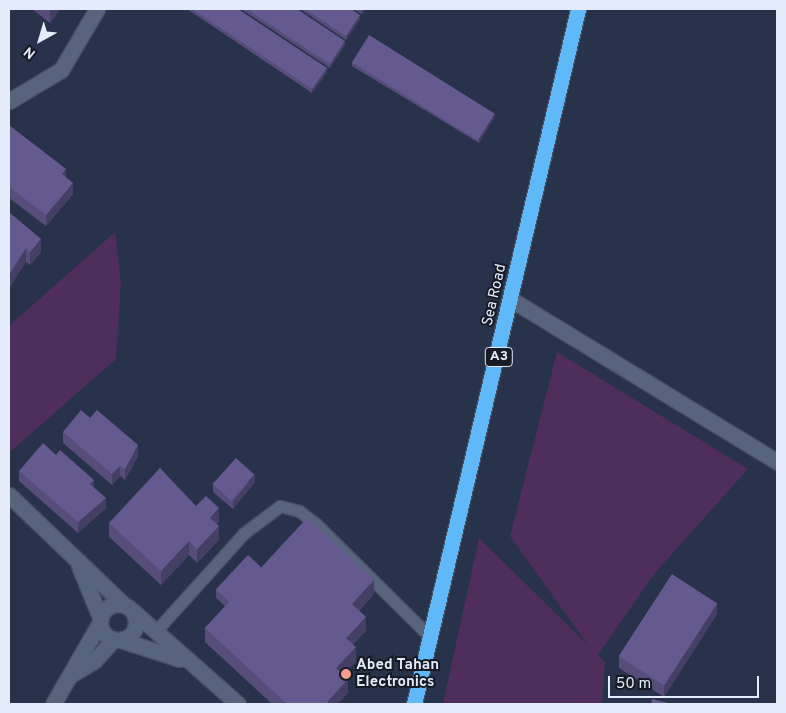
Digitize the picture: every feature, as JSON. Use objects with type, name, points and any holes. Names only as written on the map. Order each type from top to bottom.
[{"type":"highway","name":"Sea Road","points":[[414,704],[512,300],[578,9]]},
{"type":"street","points":[[9,101],[61,70],[97,9]]},
{"type":"street","points":[[512,300],[777,462]]},
{"type":"street","points":[[9,495],[184,660],[238,704]]},
{"type":"street","points":[[77,560],[100,621],[117,640],[184,660]]},
{"type":"street","points":[[53,704],[72,674],[109,606],[128,608]]},
{"type":"street","points":[[72,674],[94,661],[117,640],[133,633],[128,608]]},
{"type":"lane","points":[[155,632],[244,533],[280,506],[299,511],[315,523],[430,637]]},
{"type":"shaded area","points":[[115,232],[121,282],[116,359],[9,453],[9,326]]},
{"type":"shaded area","points":[[557,352],[748,469],[654,574],[598,655],[605,662],[602,704],[443,704],[479,538],[588,645],[510,536]]},
{"type":"building","points":[[192,9],[238,9],[327,68],[312,89]]},
{"type":"building","points":[[247,9],[297,9],[345,41],[330,64]]},
{"type":"building","points":[[305,9],[351,9],[360,15],[346,36]]},
{"type":"building","points":[[369,35],[495,113],[478,141],[352,62]]},
{"type":"building","points":[[9,125],[66,169],[62,174],[73,183],[46,215],[9,187]]},
{"type":"building","points":[[9,212],[41,239],[30,252],[26,248],[9,275]]},
{"type":"building","points":[[81,410],[90,418],[97,410],[138,445],[125,469],[120,466],[112,474],[63,432]]},
{"type":"building","points":[[43,443],[56,455],[60,450],[94,480],[90,484],[106,498],[78,522],[19,471]]},
{"type":"building","points":[[236,458],[255,475],[231,501],[213,484]]},
{"type":"building","points":[[160,468],[196,506],[206,496],[219,508],[210,518],[219,526],[197,549],[189,541],[161,571],[109,523]]},
{"type":"building","points":[[307,518],[374,580],[352,604],[366,617],[346,638],[356,647],[336,668],[348,679],[327,702],[330,704],[287,704],[205,628]]},
{"type":"building","points":[[248,555],[261,567],[229,602],[216,589]]},
{"type":"building","points":[[672,574],[717,603],[664,686],[619,656]]},
{"type":"building","points":[[652,699],[672,704],[651,704]]},
{"type":"place","name":"Abed Tahan Electronics","points":[[346,674]]}]
